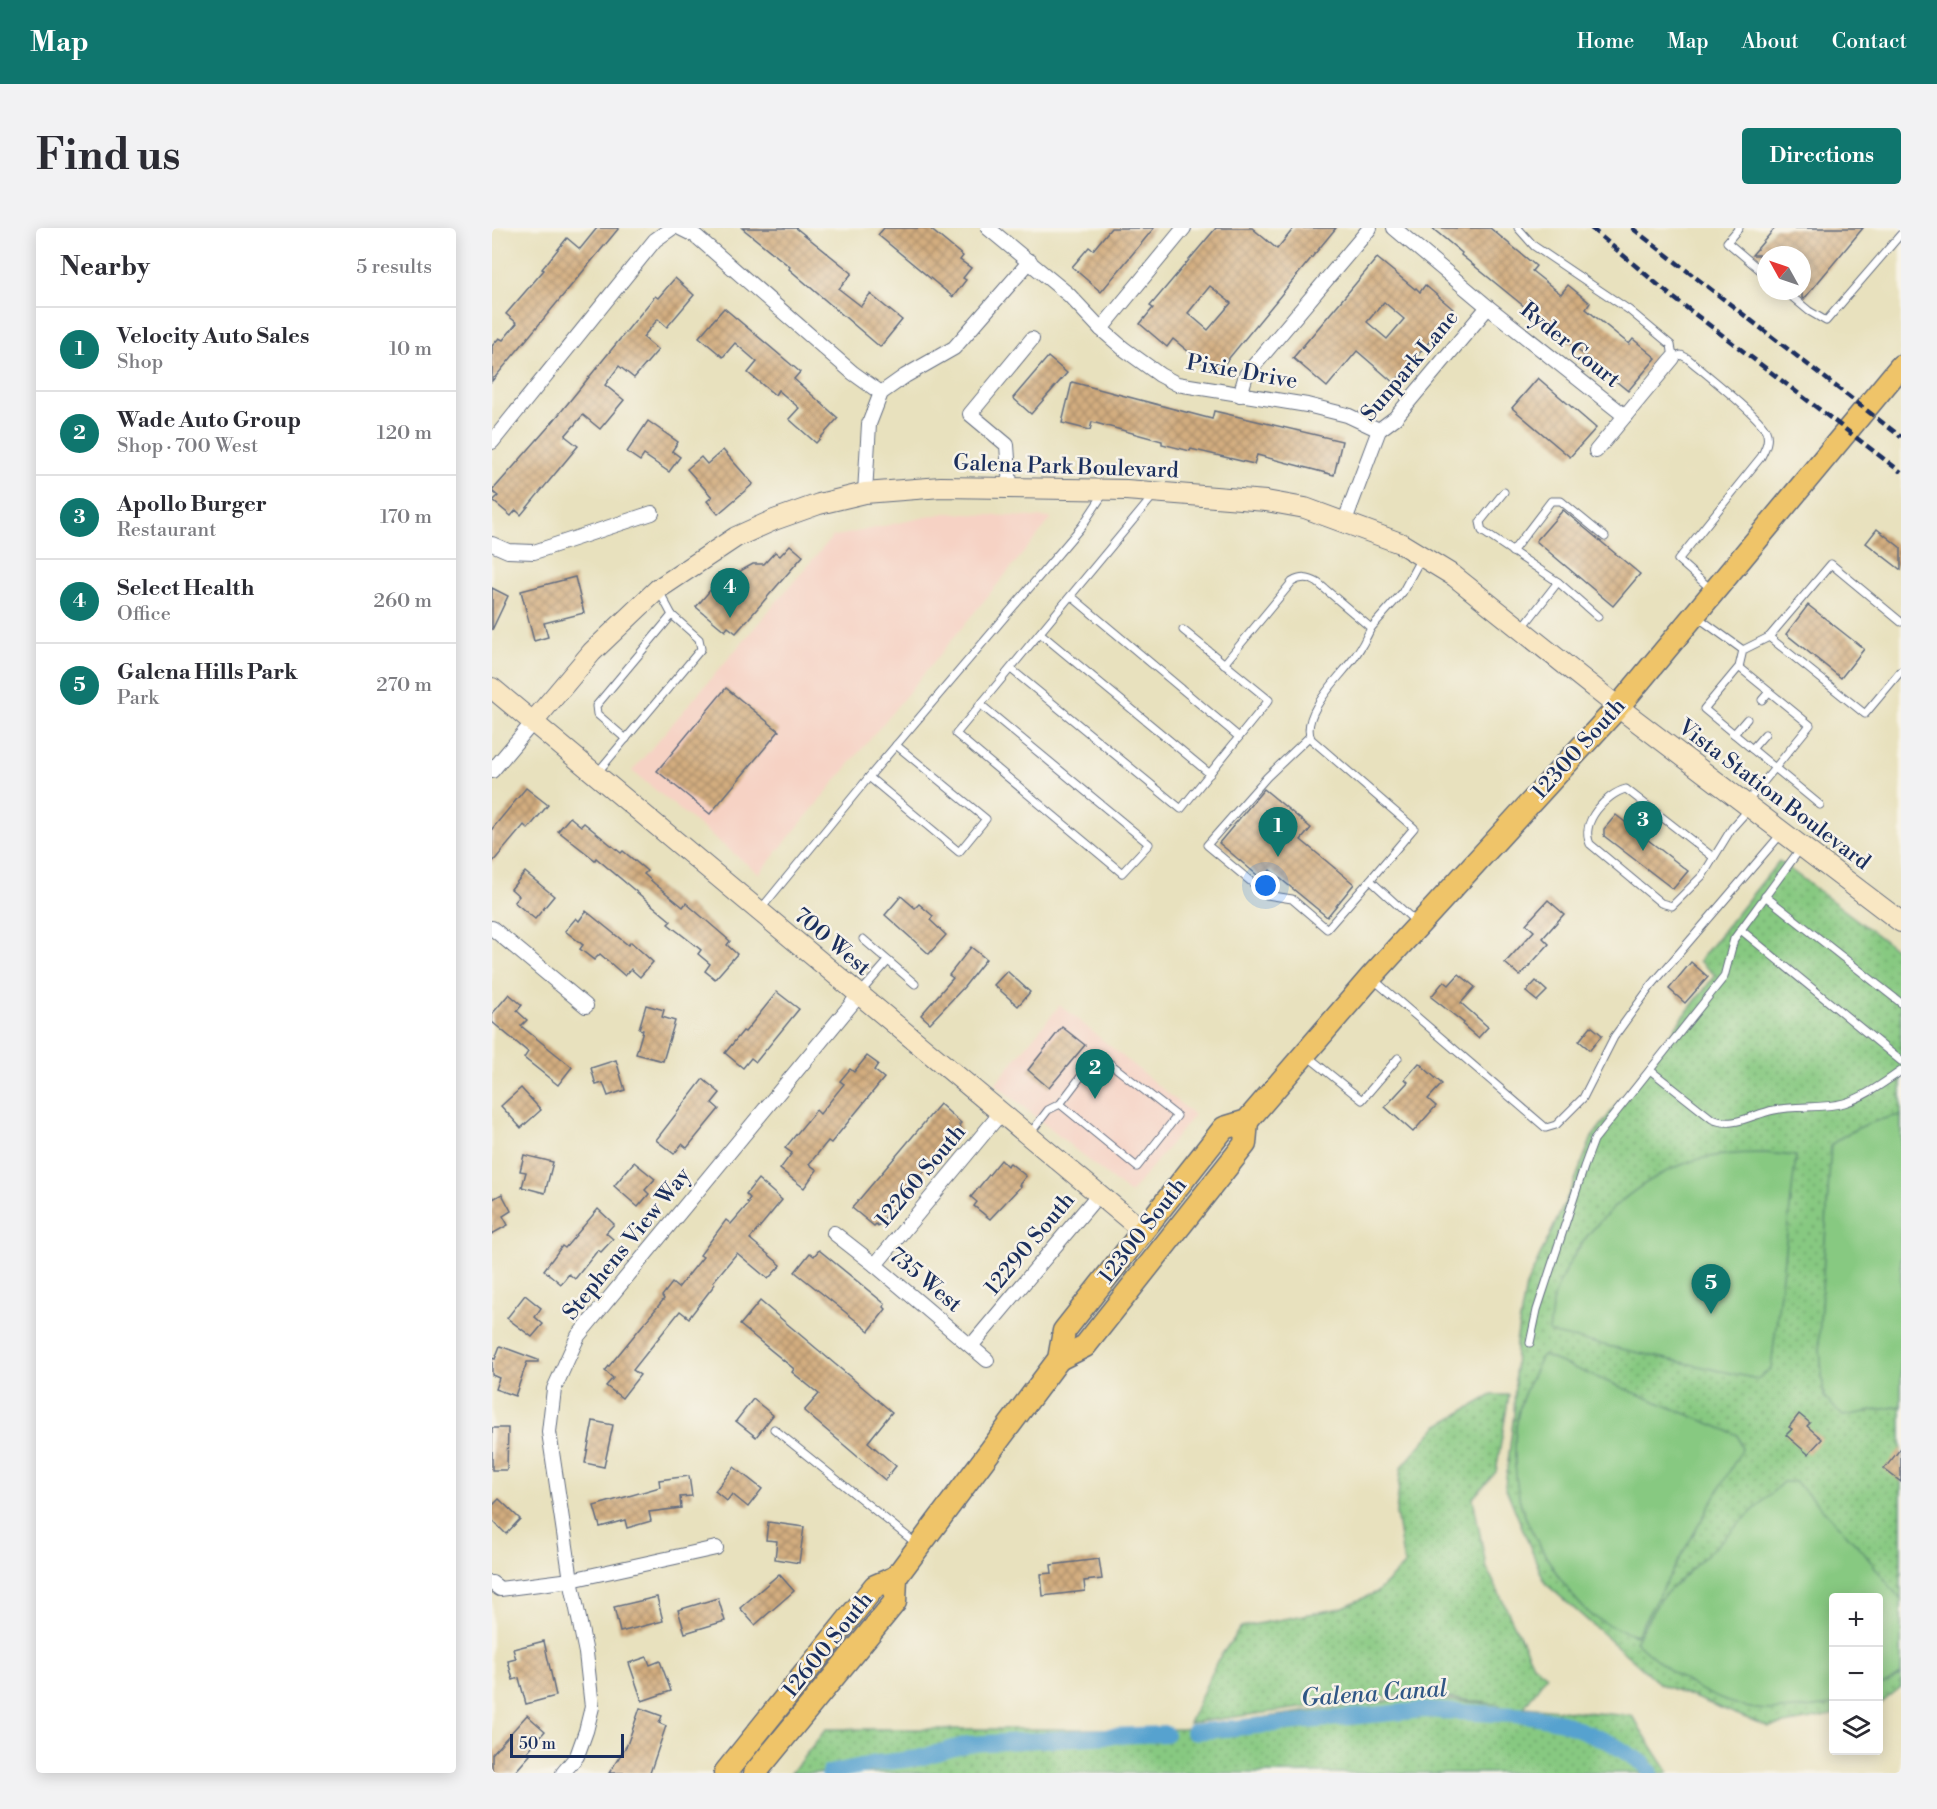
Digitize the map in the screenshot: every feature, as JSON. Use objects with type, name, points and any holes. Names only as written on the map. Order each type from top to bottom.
[{"type":"main road","name":"12300 South","points":[[896,1577],[1059,1359],[1064,1332],[1224,1128],[1247,1121],[1371,977],[1618,706],[1901,366]]},
{"type":"main road","name":"12300 South","points":[[1059,1359],[1085,1346],[1093,1337],[1245,1144],[1247,1121]]},
{"type":"main road","name":"12600 South","points":[[725,1773],[875,1586],[896,1577],[895,1602],[755,1773]]},
{"type":"street","points":[[492,442],[655,240],[672,228]]},
{"type":"street","points":[[680,228],[696,236],[853,373],[881,393]]},
{"type":"street","name":"Pixie Drive","points":[[988,228],[1069,295],[1101,330],[1138,361],[1177,384],[1307,405],[1347,415],[1379,430]]},
{"type":"street","points":[[1101,330],[1184,228]]},
{"type":"street","points":[[1240,395],[1246,375],[1370,228]]},
{"type":"street","name":"Ryder Court","points":[[1395,228],[1488,307],[1625,416]]},
{"type":"street","points":[[865,493],[869,424],[881,393],[905,376],[954,348],[1029,261]]},
{"type":"street","name":"Sunpark Lane","points":[[1344,523],[1379,430],[1395,418],[1488,307]]},
{"type":"street","points":[[1011,487],[1007,445],[970,414],[1032,339]]},
{"type":"street","name":"Ryder Court","points":[[1596,451],[1673,358]]},
{"type":"street","name":"Galena Park Boulevard","points":[[533,722],[592,652],[658,589],[736,537],[819,504],[865,493],[941,487],[1106,489],[1266,501],[1305,508],[1400,543],[1454,576],[1618,706]]},
{"type":"street","points":[[492,544],[508,551],[534,552],[652,513]]},
{"type":"street","name":"700 West","points":[[492,688],[1098,1196],[1143,1231]]},
{"type":"street","name":"Vista Station Boulevard","points":[[1618,706],[1901,922]]},
{"type":"street","points":[[492,771],[533,722]]},
{"type":"street","points":[[492,928],[586,1006]]},
{"type":"street","name":"Stephens View Way","points":[[563,1773],[577,1756],[592,1707],[586,1653],[571,1580],[549,1432],[554,1389],[578,1336],[859,995]]},
{"type":"street","name":"12260 South","points":[[874,1265],[1000,1114]]},
{"type":"street","name":"12290 South","points":[[971,1347],[1098,1196]]},
{"type":"street","name":"735 West","points":[[834,1233],[987,1360]]},
{"type":"street","points":[[492,1583],[500,1588],[571,1580],[716,1548]]},
{"type":"lane","points":[[1518,228],[1534,246],[1637,317],[1671,345],[1673,358],[1681,355],[1687,358],[1759,421],[1767,431],[1768,438],[1761,457],[1678,560],[1714,591]]},
{"type":"lane","points":[[1739,228],[1727,242],[1757,267]]},
{"type":"lane","points":[[1796,300],[1826,321],[1901,234]]},
{"type":"lane","points":[[759,912],[869,777],[1082,526],[1106,489]]},
{"type":"lane","points":[[980,704],[1149,844],[1122,873],[956,734],[980,704],[1071,597],[1157,492]]},
{"type":"lane","points":[[1504,492],[1480,522],[1482,531],[1558,582],[1598,617]]},
{"type":"lane","points":[[1512,552],[1551,501],[1561,501],[1605,537]]},
{"type":"lane","points":[[1310,736],[1267,777],[1207,845],[1267,895],[1292,899],[1327,929],[1414,828],[1310,736],[1309,724],[1316,707],[1363,645],[1371,628],[1402,593],[1421,556]]},
{"type":"lane","points":[[1743,650],[1769,637],[1831,564],[1901,622]]},
{"type":"lane","points":[[1224,664],[1292,582],[1298,579],[1311,579],[1318,583],[1371,628]]},
{"type":"lane","points":[[1521,629],[1558,582]]},
{"type":"lane","points":[[595,776],[700,649],[699,639],[672,615],[658,589]]},
{"type":"lane","points":[[1071,597],[1239,737]]},
{"type":"lane","points":[[1694,614],[1743,650]]},
{"type":"lane","points":[[626,739],[597,714],[596,706],[672,615]]},
{"type":"lane","points":[[1011,669],[1181,809],[1269,700],[1183,630]]},
{"type":"lane","points":[[1040,633],[1210,774]]},
{"type":"lane","points":[[1769,637],[1865,714],[1901,671]]},
{"type":"lane","points":[[1743,650],[1739,667],[1704,710],[1820,805]]},
{"type":"lane","points":[[1713,857],[1626,789],[1618,791],[1608,799],[1587,825],[1587,837],[1590,844],[1661,903],[1672,906],[1703,875],[1732,828],[1775,768],[1810,725],[1739,667]]},
{"type":"lane","points":[[1762,700],[1769,692]]},
{"type":"lane","points":[[1781,715],[1787,707]]},
{"type":"lane","points":[[1734,734],[1747,719]]},
{"type":"lane","points":[[1752,749],[1765,734]]},
{"type":"lane","points":[[869,777],[959,852],[986,819],[896,745]]},
{"type":"lane","points":[[1371,977],[1546,1128],[1556,1125],[1583,1098],[1614,1037],[1651,986],[1782,832]]},
{"type":"lane","points":[[1530,1343],[1537,1310],[1594,1140],[1724,977],[1734,939],[1801,847]]},
{"type":"lane","points":[[1370,880],[1419,925]]},
{"type":"lane","points":[[1765,896],[1901,1003]]},
{"type":"lane","points":[[1741,930],[1901,1060]]},
{"type":"lane","points":[[863,939],[915,984]]},
{"type":"lane","points":[[859,995],[888,961]]},
{"type":"lane","points":[[1305,1053],[1362,1100],[1398,1058]]},
{"type":"lane","points":[[1028,1137],[1048,1110],[1060,1104],[1098,1054],[1178,1116],[1137,1167],[1060,1104]]},
{"type":"lane","points":[[1650,1070],[1719,1123],[1734,1122],[1773,1110],[1843,1104],[1864,1095],[1901,1071]]},
{"type":"lane","points":[[774,1429],[920,1546]]},
{"type":"shaded area","points":[[945,513],[1052,518],[759,874],[632,771],[832,537]]},
{"type":"shaded area","points":[[1060,1005],[1194,1115],[1130,1194],[995,1084]]},
{"type":"green space","points":[[1779,861],[1901,953],[1901,1687],[1883,1702],[1883,1593],[1829,1593],[1829,1716],[1769,1727],[1660,1684],[1545,1583],[1505,1486],[1514,1413],[1516,1342],[1526,1286],[1574,1183],[1592,1137],[1715,975],[1699,961]]},
{"type":"green space","points":[[1901,1115],[1901,1406],[1843,1416],[1824,1397],[1819,1338],[1831,1145],[1864,1126]]},
{"type":"green space","points":[[1765,1153],[1796,1156],[1771,1369],[1757,1379],[1549,1333],[1555,1296],[1569,1264],[1595,1226],[1629,1195],[1668,1171],[1698,1159]]},
{"type":"green space","points":[[1542,1355],[1738,1435],[1742,1449],[1636,1635],[1597,1619],[1587,1611],[1557,1574],[1537,1541],[1523,1510],[1516,1476],[1516,1427],[1522,1399]]},
{"type":"green space","points":[[1492,1395],[1509,1395],[1496,1472],[1473,1498],[1486,1566],[1533,1664],[1547,1675],[1524,1707],[1632,1716],[1669,1773],[791,1773],[826,1729],[1182,1729],[1412,1697],[1501,1705],[1412,1693],[1189,1723],[1217,1661],[1241,1627],[1341,1608],[1377,1592],[1404,1565],[1396,1513],[1401,1468],[1437,1426]]},
{"type":"green space","points":[[1783,1482],[1796,1482],[1860,1548],[1901,1600],[1901,1675],[1883,1685],[1883,1593],[1829,1593],[1829,1705],[1787,1710],[1763,1710],[1741,1706],[1697,1688],[1635,1641],[1660,1599]]},
{"type":"building","points":[[597,228],[619,228],[492,381],[492,346],[499,338],[503,340],[517,323],[506,314],[544,270],[542,269],[567,238],[580,249]]},
{"type":"building","points":[[742,228],[796,228],[852,273],[839,289],[861,306],[870,294],[902,320],[880,347],[789,269],[790,267]]},
{"type":"building","points":[[884,228],[929,228],[963,256],[960,260],[971,268],[963,278],[966,280],[953,297],[878,235]]},
{"type":"building","points":[[1111,228],[1154,228],[1101,292],[1072,267],[1089,247],[1093,250]]},
{"type":"building","points":[[1216,228],[1252,228],[1277,249],[1294,228],[1336,228],[1216,374],[1173,339],[1167,347],[1140,324],[1153,308],[1150,306]],"holes":[[[1210,286],[1231,303],[1208,330],[1188,313]]]},
{"type":"building","points":[[1432,228],[1490,228],[1536,266],[1532,271],[1561,294],[1568,285],[1590,303],[1586,309],[1629,344],[1633,339],[1656,358],[1628,391],[1461,255],[1462,253]]},
{"type":"building","points":[[1775,228],[1863,228],[1811,291],[1811,246],[1760,246]]},
{"type":"building","points":[[1377,258],[1415,289],[1420,292],[1425,285],[1453,309],[1433,333],[1435,335],[1394,383],[1357,351],[1327,387],[1293,358]],"holes":[[[1384,302],[1404,319],[1387,339],[1367,322]]]},
{"type":"building","points":[[675,278],[694,295],[667,327],[658,319],[643,337],[658,350],[634,378],[619,366],[605,385],[624,400],[600,429],[583,415],[565,436],[578,446],[521,515],[516,510],[511,516],[493,501],[498,496],[492,491],[551,424],[655,296],[658,298]]},
{"type":"building","points":[[724,308],[800,372],[794,379],[838,418],[816,443],[789,419],[799,408],[778,390],[775,395],[748,373],[757,362],[735,343],[723,357],[699,337]]},
{"type":"building","points":[[1048,357],[1067,373],[1031,414],[1013,398]]},
{"type":"building","points":[[1538,378],[1596,428],[1570,457],[1512,408]]},
{"type":"building","points":[[1072,382],[1212,419],[1214,411],[1342,441],[1334,475],[1257,455],[1254,464],[1191,449],[1190,451],[1092,422],[1090,430],[1062,423]]},
{"type":"building","points":[[648,421],[678,442],[672,451],[680,457],[669,472],[644,455],[640,461],[627,452]]},
{"type":"building","points":[[723,450],[753,484],[718,514],[707,501],[712,497],[687,469],[701,457],[707,464]]},
{"type":"building","points":[[1563,510],[1640,574],[1613,606],[1536,541]]},
{"type":"building","points":[[1877,529],[1901,548],[1901,570],[1866,543]]},
{"type":"building","points":[[790,545],[803,556],[736,633],[728,627],[725,631],[696,607],[718,581],[723,586],[733,575],[753,564],[764,564],[775,552],[780,556]]},
{"type":"building","points":[[575,577],[584,613],[544,623],[548,637],[534,641],[521,591]]},
{"type":"building","points":[[492,588],[508,596],[492,630]]},
{"type":"building","points":[[1808,605],[1864,649],[1841,678],[1786,634]]},
{"type":"building","points":[[726,688],[779,731],[710,814],[657,771]]},
{"type":"building","points":[[526,788],[548,805],[528,829],[524,825],[492,863],[492,829]]},
{"type":"building","points":[[1264,789],[1311,828],[1301,840],[1354,884],[1327,917],[1270,870],[1263,880],[1219,843]]},
{"type":"building","points":[[1616,815],[1688,871],[1673,889],[1604,836],[1604,829]]},
{"type":"building","points":[[570,817],[581,826],[584,823],[621,853],[623,851],[647,871],[644,874],[655,884],[683,907],[686,903],[730,941],[727,945],[737,954],[715,979],[705,971],[710,964],[698,954],[701,950],[668,924],[671,921],[596,858],[595,860],[558,831]]},
{"type":"building","points":[[525,872],[554,896],[535,919],[514,902],[519,896],[511,889]]},
{"type":"building","points":[[901,896],[915,908],[919,904],[933,916],[930,920],[946,935],[929,954],[885,915]]},
{"type":"building","points":[[1548,900],[1564,914],[1543,938],[1549,944],[1520,976],[1505,963],[1534,931],[1526,924]]},
{"type":"building","points":[[586,911],[628,945],[631,942],[653,962],[640,977],[631,969],[625,976],[600,954],[594,960],[580,949],[583,945],[565,931],[576,918],[579,921]]},
{"type":"building","points":[[971,947],[986,959],[964,987],[930,1023],[921,1015],[953,978],[949,975]]},
{"type":"building","points":[[1691,962],[1708,977],[1685,1003],[1669,989]]},
{"type":"building","points":[[1007,971],[1030,992],[1018,1006],[994,985]]},
{"type":"building","points":[[1459,974],[1475,987],[1461,1003],[1488,1027],[1478,1038],[1463,1025],[1464,1023],[1431,997],[1444,981],[1449,985]]},
{"type":"building","points":[[1536,981],[1547,991],[1537,1001],[1526,992]]},
{"type":"building","points":[[777,992],[799,1009],[756,1062],[751,1058],[743,1068],[725,1053]]},
{"type":"building","points":[[509,994],[522,1005],[517,1011],[527,1020],[521,1026],[572,1067],[558,1085],[524,1058],[528,1052],[492,1022],[492,1014]]},
{"type":"building","points":[[646,1005],[664,1010],[662,1017],[675,1021],[663,1061],[636,1054],[643,1030],[639,1029]]},
{"type":"building","points":[[1591,1026],[1602,1035],[1590,1050],[1579,1041]]},
{"type":"building","points":[[1062,1027],[1085,1045],[1049,1088],[1028,1070]]},
{"type":"building","points":[[867,1056],[878,1064],[874,1070],[884,1078],[831,1143],[828,1141],[809,1164],[817,1170],[804,1188],[780,1169],[792,1153],[785,1148],[816,1110],[820,1114],[844,1084],[840,1081],[850,1069],[854,1072]]},
{"type":"building","points":[[616,1060],[625,1090],[608,1096],[603,1083],[596,1085],[591,1068]]},
{"type":"building","points":[[1419,1063],[1442,1084],[1428,1099],[1436,1106],[1413,1132],[1385,1107],[1408,1082],[1405,1079]]},
{"type":"building","points":[[703,1079],[720,1093],[712,1103],[719,1109],[687,1148],[682,1144],[674,1154],[656,1140]]},
{"type":"building","points":[[521,1088],[541,1110],[521,1128],[501,1106]]},
{"type":"building","points":[[940,1104],[961,1123],[959,1125],[961,1128],[878,1226],[876,1224],[874,1226],[852,1208]]},
{"type":"building","points":[[524,1155],[553,1162],[545,1193],[522,1187],[526,1172],[520,1171]]},
{"type":"building","points":[[1001,1160],[1007,1166],[1010,1163],[1026,1176],[1019,1185],[1021,1186],[990,1219],[974,1206],[977,1202],[971,1197]]},
{"type":"building","points":[[634,1162],[655,1179],[645,1190],[649,1194],[638,1207],[614,1186]]},
{"type":"building","points":[[758,1179],[782,1200],[750,1239],[781,1265],[768,1279],[737,1253],[713,1282],[715,1284],[689,1318],[680,1311],[633,1370],[640,1375],[622,1398],[606,1386],[613,1378],[605,1371],[664,1299],[662,1296],[672,1283],[678,1288],[703,1257],[700,1255],[726,1220],[731,1224],[749,1203],[747,1202],[750,1198],[746,1194]]},
{"type":"building","points":[[502,1194],[511,1211],[503,1216],[508,1225],[492,1234],[492,1196],[493,1199]]},
{"type":"building","points":[[598,1209],[614,1224],[606,1233],[613,1239],[601,1252],[598,1250],[575,1279],[569,1274],[561,1284],[544,1270],[562,1246],[565,1248]]},
{"type":"building","points":[[819,1250],[885,1304],[886,1309],[869,1331],[795,1272],[810,1253],[814,1256]]},
{"type":"building","points":[[525,1295],[541,1308],[535,1317],[543,1324],[532,1337],[507,1318]]},
{"type":"building","points":[[760,1301],[892,1412],[868,1442],[896,1466],[885,1480],[804,1411],[819,1394],[792,1372],[794,1369],[740,1325]]},
{"type":"building","points":[[500,1346],[538,1360],[538,1362],[527,1362],[515,1396],[495,1389],[499,1378],[492,1375],[492,1358],[495,1359]]},
{"type":"building","points":[[753,1399],[773,1415],[756,1437],[736,1421]]},
{"type":"building","points":[[1799,1414],[1810,1423],[1807,1426],[1822,1439],[1808,1454],[1786,1435],[1792,1429],[1789,1427]]},
{"type":"building","points":[[593,1421],[613,1425],[604,1467],[585,1463]]},
{"type":"building","points":[[492,1428],[508,1428],[507,1470],[492,1470]]},
{"type":"building","points":[[1901,1448],[1901,1482],[1884,1469]]},
{"type":"building","points":[[734,1467],[762,1489],[748,1507],[732,1494],[727,1501],[715,1491]]},
{"type":"building","points":[[689,1476],[692,1496],[680,1497],[681,1508],[649,1512],[651,1521],[627,1528],[625,1520],[600,1527],[594,1506],[660,1487],[659,1480]]},
{"type":"building","points":[[499,1499],[520,1519],[506,1534],[492,1520],[492,1506]]},
{"type":"building","points":[[768,1522],[804,1527],[799,1563],[775,1559],[777,1541],[766,1540]]},
{"type":"building","points":[[1099,1559],[1102,1579],[1084,1581],[1085,1591],[1043,1596],[1041,1574],[1052,1573],[1051,1565]]},
{"type":"building","points":[[779,1574],[794,1591],[755,1625],[740,1608]]},
{"type":"building","points":[[657,1597],[663,1621],[620,1632],[614,1607]]},
{"type":"building","points":[[718,1598],[725,1621],[685,1633],[678,1610]]},
{"type":"building","points":[[544,1641],[556,1696],[526,1704],[519,1678],[513,1680],[508,1661],[516,1659],[513,1649]]},
{"type":"building","points":[[647,1657],[650,1665],[660,1661],[671,1691],[642,1701],[629,1663]]},
{"type":"building","points":[[640,1708],[662,1716],[659,1723],[666,1726],[650,1773],[609,1773],[627,1745]]},
{"type":"building","points":[[527,1715],[545,1731],[527,1752],[530,1755],[514,1773],[492,1773],[492,1754]]},
{"type":"waterway","name":"Galena Canal","points":[[1193,1732],[1424,1710],[1532,1716],[1562,1722],[1611,1743],[1644,1764],[1651,1773]]},
{"type":"waterway","name":"Galena Canal","points":[[829,1773],[871,1764],[919,1758],[968,1744],[1166,1734]]},
{"type":"railway","points":[[1591,228],[1670,295],[1901,472]]},
{"type":"railway","points":[[1632,228],[1901,437]]},
{"type":"place","name":"Select Health","points":[[730,618]]},
{"type":"place","name":"Apollo Burger","points":[[1643,851]]},
{"type":"place","name":"Velocity Auto Sales","points":[[1278,857]]},
{"type":"place","name":"Wade Auto Group","points":[[1095,1099]]},
{"type":"place","name":"Galena Hills Park","points":[[1711,1314]]}]
